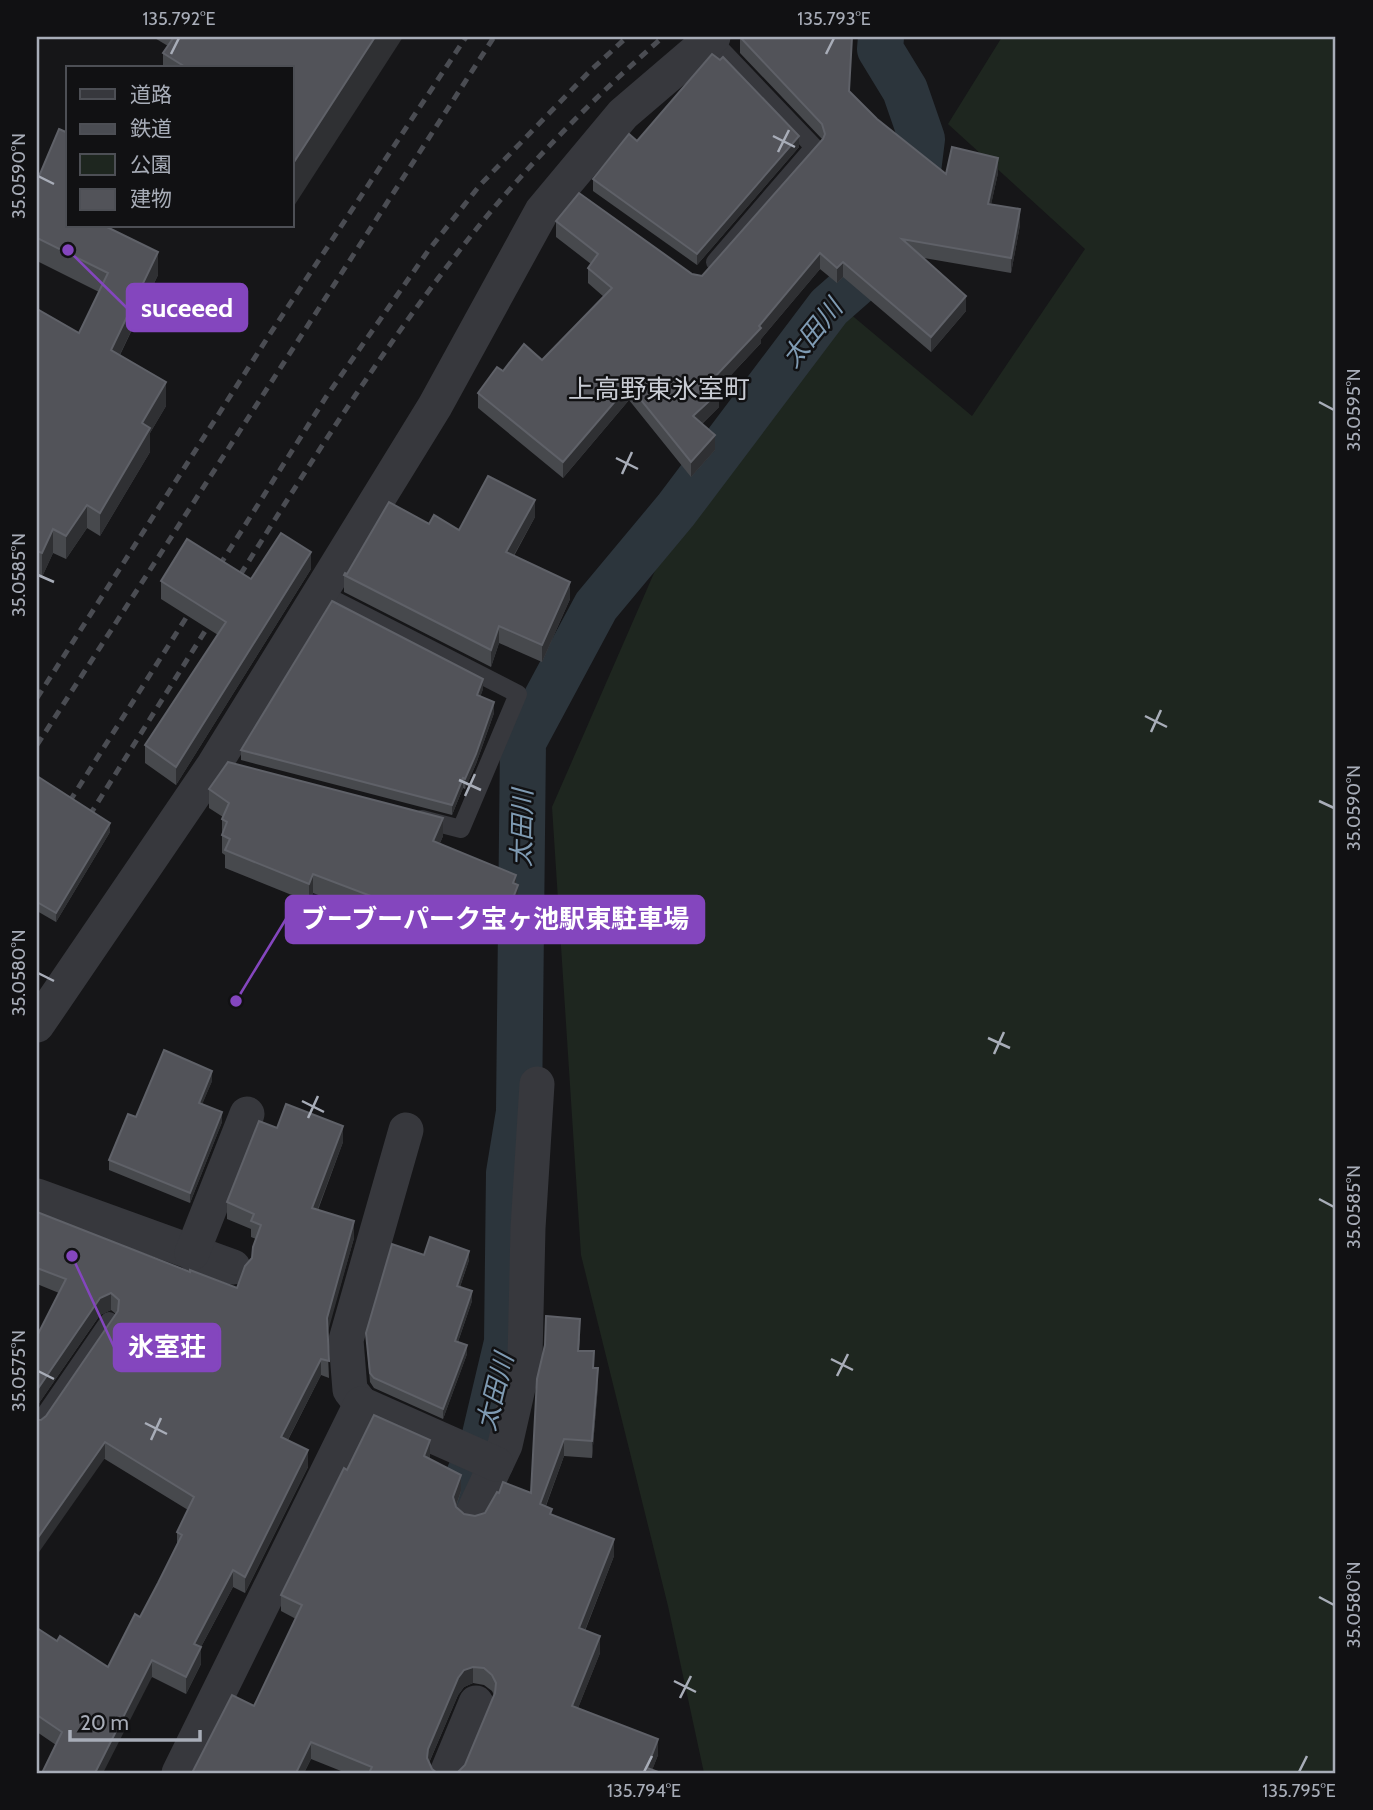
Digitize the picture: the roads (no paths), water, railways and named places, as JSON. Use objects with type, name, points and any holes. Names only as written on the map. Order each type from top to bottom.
[{"type":"street","points":[[37,1025],[220,767],[321,593],[435,406],[542,211],[570,188],[623,114],[712,38]]},
{"type":"street","points":[[473,1513],[505,1445],[525,1356],[528,1228],[537,1084]]},
{"type":"street","points":[[192,1253],[247,1114]]},
{"type":"street","points":[[406,1130],[346,1340],[350,1390],[361,1404],[496,1464]]},
{"type":"street","points":[[37,1196],[233,1268]]},
{"type":"street","points":[[179,1773],[361,1404]]},
{"type":"street","points":[[447,1773],[476,1703]]},
{"type":"lane","points":[[699,280],[814,146],[712,38]]},
{"type":"lane","points":[[321,593],[518,694],[461,829],[409,816]]},
{"type":"lane","points":[[37,1426],[109,1321]]},
{"type":"waterway","name":"太田川","points":[[432,1564],[484,1439],[507,1342],[509,1173],[519,1112],[523,742],[596,606],[676,510],[829,307],[895,249],[913,211],[922,139],[905,90],[880,49],[881,37]]},
{"type":"railway","points":[[37,698],[268,337],[466,37]]},
{"type":"railway","points":[[37,745],[494,37]]},
{"type":"railway","points":[[211,579],[326,397],[428,251],[480,185],[590,71],[627,37]]},
{"type":"railway","points":[[232,588],[351,401],[482,222],[546,149],[663,37]]},
{"type":"railway","points":[[61,815],[198,599]]},
{"type":"railway","points":[[81,829],[217,612]]},
{"type":"place","name":"suceeed","points":[[68,250]]},
{"type":"place","name":"ブーブーパーク宝ヶ池駅東駐車場","points":[[236,1001]]},
{"type":"place","name":"氷室荘","points":[[72,1256]]},
{"type":"district","name":"上高野東氷室町","points":[[659,389]]}]
